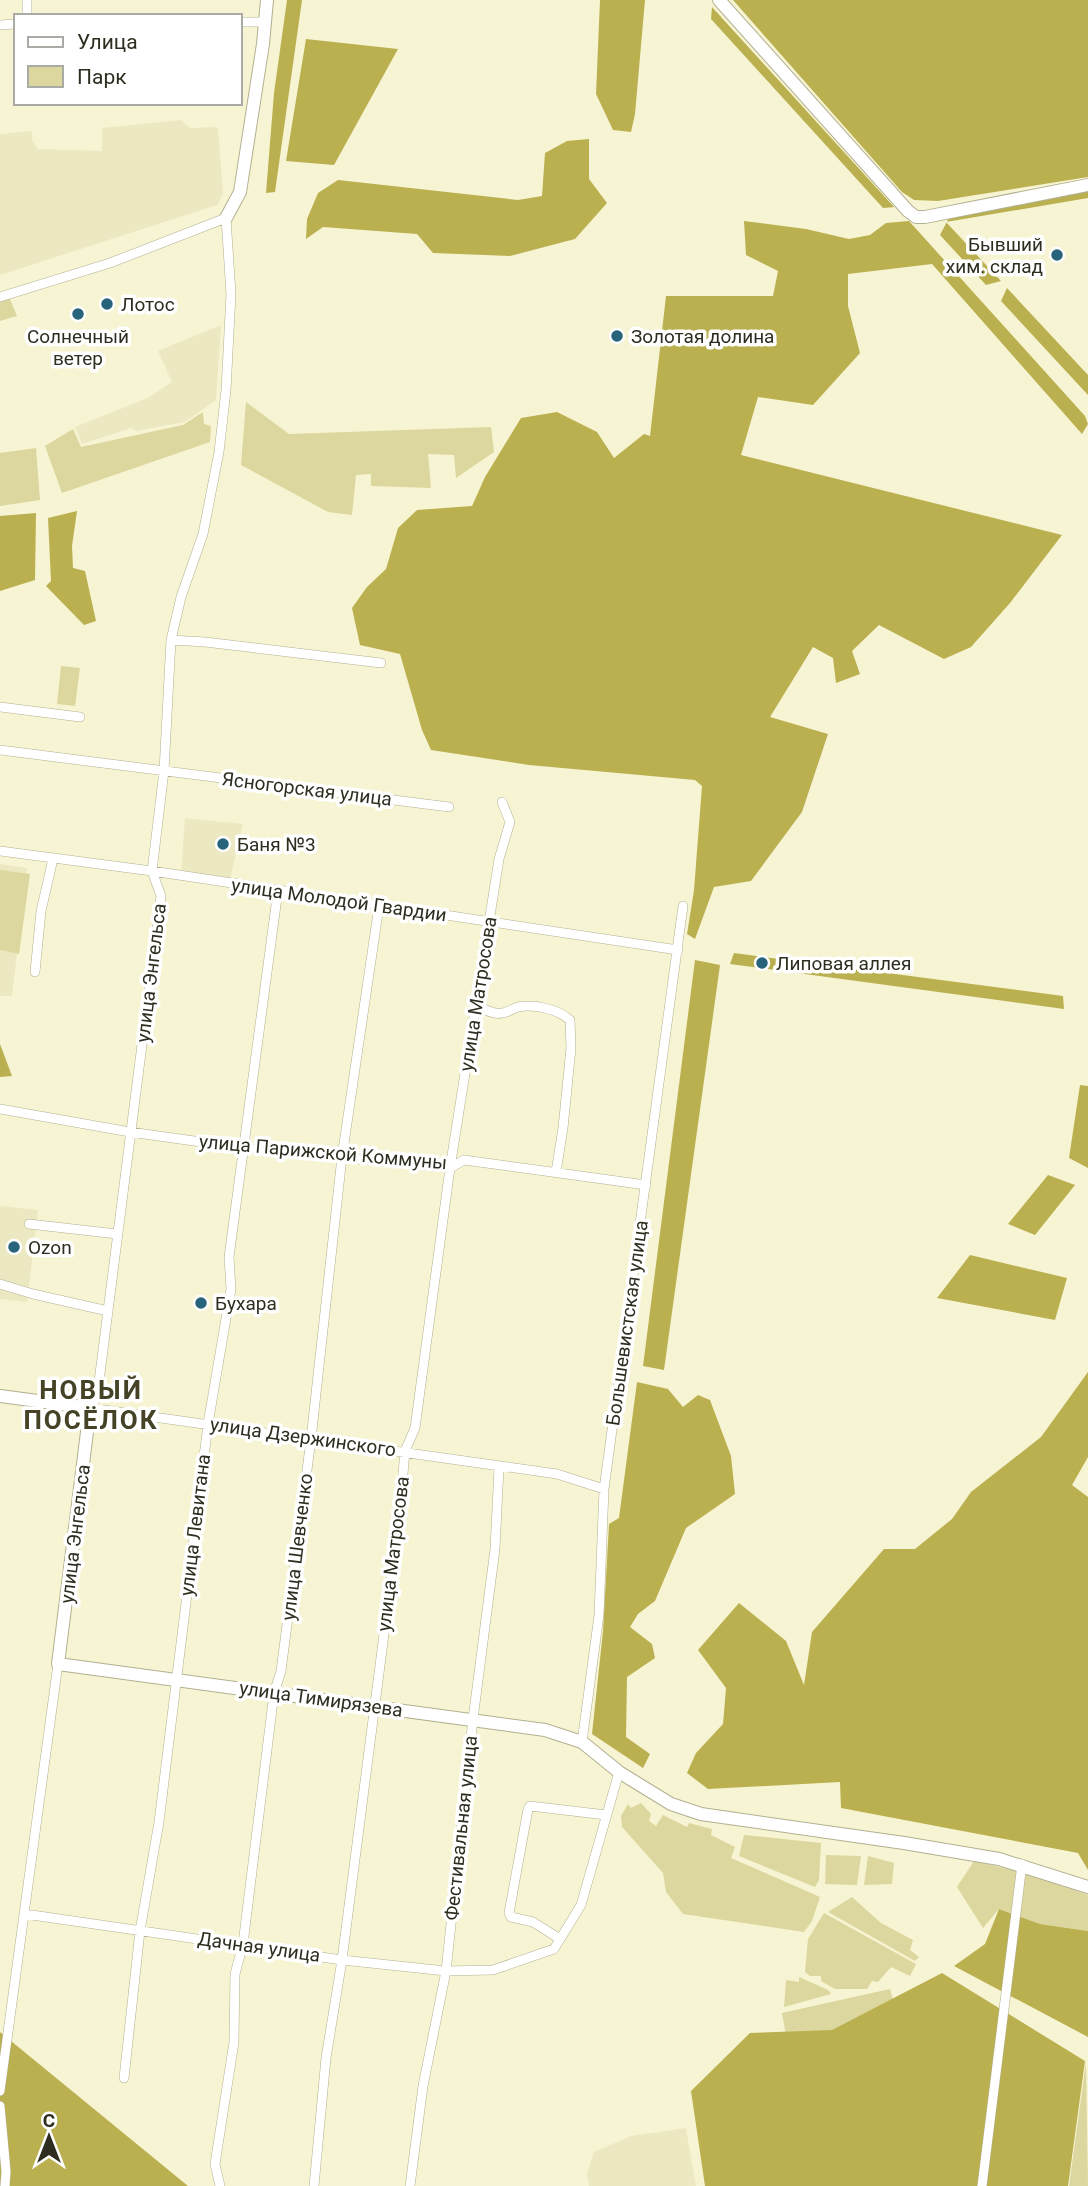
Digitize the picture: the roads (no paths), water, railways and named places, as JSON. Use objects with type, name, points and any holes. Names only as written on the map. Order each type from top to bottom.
[{"type":"street","points":[[0,297],[110,263],[226,218],[240,192],[267,0]]},
{"type":"street","points":[[719,0],[916,217],[1088,185]]},
{"type":"street","points":[[242,22],[265,22]]},
{"type":"street","name":"улица Энгельса","points":[[0,2091],[90,1408],[97,1397],[162,895],[152,871],[164,771],[171,640],[181,597],[203,534],[219,452],[226,390],[230,294],[226,218]]},
{"type":"street","points":[[171,640],[381,663]]},
{"type":"street","points":[[0,707],[80,717]]},
{"type":"street","name":"Ясногорская улица","points":[[0,750],[449,807]]},
{"type":"street","name":"улица Матросова","points":[[314,2186],[326,2057],[342,1959],[399,1518],[405,1451],[415,1429],[450,1168],[503,839],[510,822],[502,802]]},
{"type":"street","name":"улица Молодой Гвардии","points":[[0,851],[152,871],[678,950]]},
{"type":"street","points":[[35,972],[41,911],[53,859]]},
{"type":"street","name":"улица Левитана","points":[[124,2078],[140,1931],[159,1822],[208,1424],[231,1289],[229,1257],[278,891]]},
{"type":"street","name":"улица Шевченко","points":[[220,2186],[215,2164],[234,2042],[235,1974],[243,1944],[274,1693],[281,1671],[311,1439],[342,1157],[379,906]]},
{"type":"street","name":"Большевистская улица","points":[[582,1742],[599,1615],[604,1489],[683,906]]},
{"type":"street","points":[[476,1004],[493,1013],[505,1013],[514,1007],[528,1006],[563,1013],[570,1020],[571,1048],[556,1172]]},
{"type":"street","name":"улица Парижской Коммуны","points":[[0,1109],[130,1132],[244,1147],[450,1168],[464,1160],[646,1185]]},
{"type":"street","points":[[29,1224],[117,1234]]},
{"type":"street","points":[[0,1284],[108,1311]]},
{"type":"street","name":"улица Дзержинского","points":[[0,1395],[405,1451],[499,1468],[557,1474],[604,1489]]},
{"type":"street","name":"Фестивальная улица","points":[[410,2186],[424,2086],[446,1971],[473,1719],[495,1549],[499,1468]]},
{"type":"street","name":"улица Тимирязева","points":[[58,1664],[473,1719],[545,1730],[582,1742]]},
{"type":"street","points":[[582,1742],[619,1772],[671,1804],[701,1814],[904,1843],[1022,1864],[1088,1887]]},
{"type":"street","points":[[606,1815],[530,1805],[527,1809],[509,1913],[511,1917],[533,1922],[560,1939],[581,1905],[619,1772]]},
{"type":"street","points":[[982,2186],[1022,1864]]},
{"type":"street","name":"Дачная улица","points":[[25,1914],[446,1971],[493,1970],[554,1949],[560,1939]]},
{"type":"street","points":[[0,2006],[10,2014]]},
{"type":"street","points":[[0,2106],[5,2186]]},
{"type":"place","name":"Бывший хим. склад","points":[[1057,255]]},
{"type":"place","name":"Лотос","points":[[107,304]]},
{"type":"place","name":"Солнечный ветер","points":[[78,314]]},
{"type":"place","name":"Золотая долина","points":[[617,336]]},
{"type":"place","name":"Баня №3","points":[[223,844]]},
{"type":"place","name":"Липовая аллея","points":[[762,963]]},
{"type":"place","name":"Ozon","points":[[14,1247]]},
{"type":"place","name":"Бухара","points":[[201,1303]]},
{"type":"district","name":"НОВЫЙ ПОСЁЛОК","points":[[91,1405]]}]
